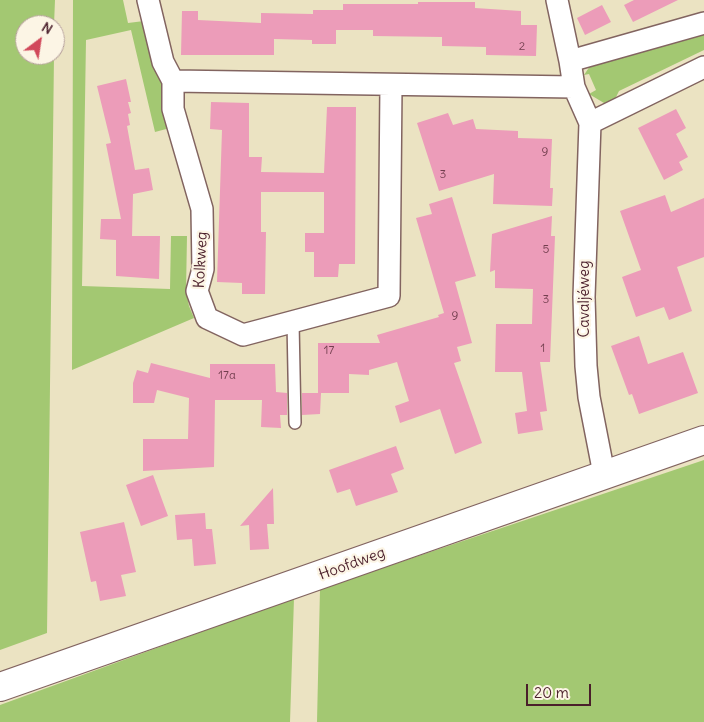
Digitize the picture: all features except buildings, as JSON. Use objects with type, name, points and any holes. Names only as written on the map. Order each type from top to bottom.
[{"type":"street","points":[[148,0],[163,62],[174,81],[574,87]]},
{"type":"street","name":"Cavaljéweg","points":[[557,0],[574,87],[590,123],[584,271],[586,366],[604,474]]},
{"type":"street","points":[[570,61],[704,23]]},
{"type":"street","points":[[590,123],[704,67]]},
{"type":"street","name":"Kolkweg","points":[[174,81],[173,109],[202,209],[203,268],[197,291],[207,318],[243,335],[389,296],[391,84]]},
{"type":"street","name":"Hoofdweg","points":[[0,687],[704,440]]},
{"type":"lane","points":[[293,322],[295,422]]},
{"type":"green space","points":[[0,0],[55,0],[54,15],[15,15],[15,65],[54,65],[47,633],[0,650]]},
{"type":"green space","points":[[73,0],[123,0],[128,23],[144,21],[166,82],[170,128],[155,132],[131,30],[86,40],[82,286],[170,289],[171,236],[187,236],[186,291],[194,318],[72,370]]},
{"type":"green space","points":[[704,34],[704,50],[619,91],[613,103],[604,103],[589,94],[596,90],[589,74],[584,75],[590,66]]},
{"type":"green space","points":[[704,460],[704,722],[317,722],[320,589]]},
{"type":"green space","points":[[294,598],[290,722],[0,722],[0,705]]}]
